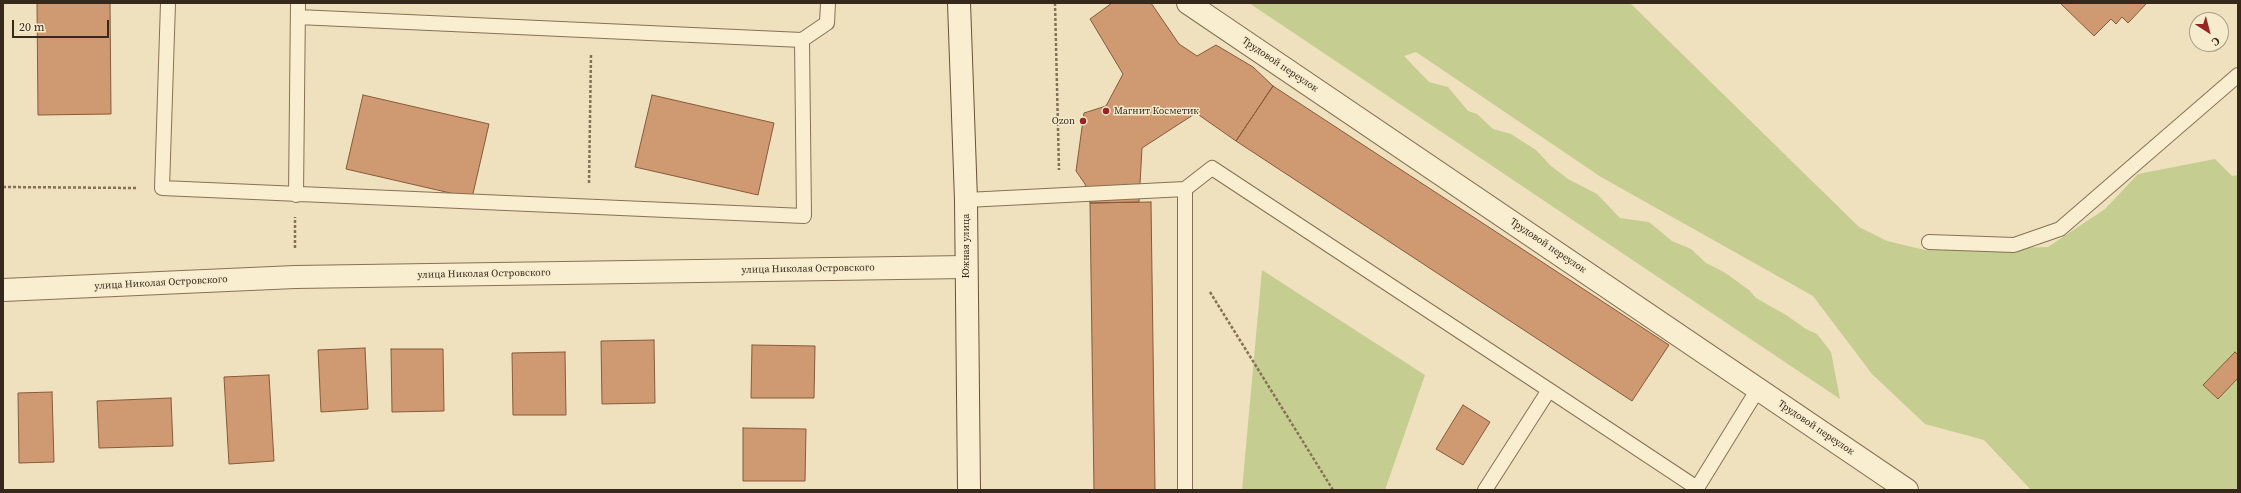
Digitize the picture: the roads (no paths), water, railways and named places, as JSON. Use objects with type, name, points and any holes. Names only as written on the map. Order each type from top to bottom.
[{"type":"street","name":"Южная улица","points":[[960,3],[966,200],[969,490]]},
{"type":"street","name":"Трудовой переулок","points":[[1188,3],[1907,490]]},
{"type":"street","name":"улица Николая Островского","points":[[3,290],[295,277],[966,267]]},
{"type":"lane","points":[[168,3],[162,188],[804,216],[802,40]]},
{"type":"lane","points":[[296,195],[298,10],[592,30],[802,40],[827,23],[828,3]]},
{"type":"lane","points":[[1929,242],[2014,245],[2060,229],[2238,75]]},
{"type":"lane","points":[[966,200],[1185,189],[1212,168],[1697,488],[1758,389]]},
{"type":"lane","points":[[1185,189],[1185,490]]},
{"type":"lane","points":[[1485,490],[1549,390]]},
{"type":"place","name":"Магнит Косметик","points":[[1106,111]]},
{"type":"place","name":"Ozon","points":[[1083,121]]}]
